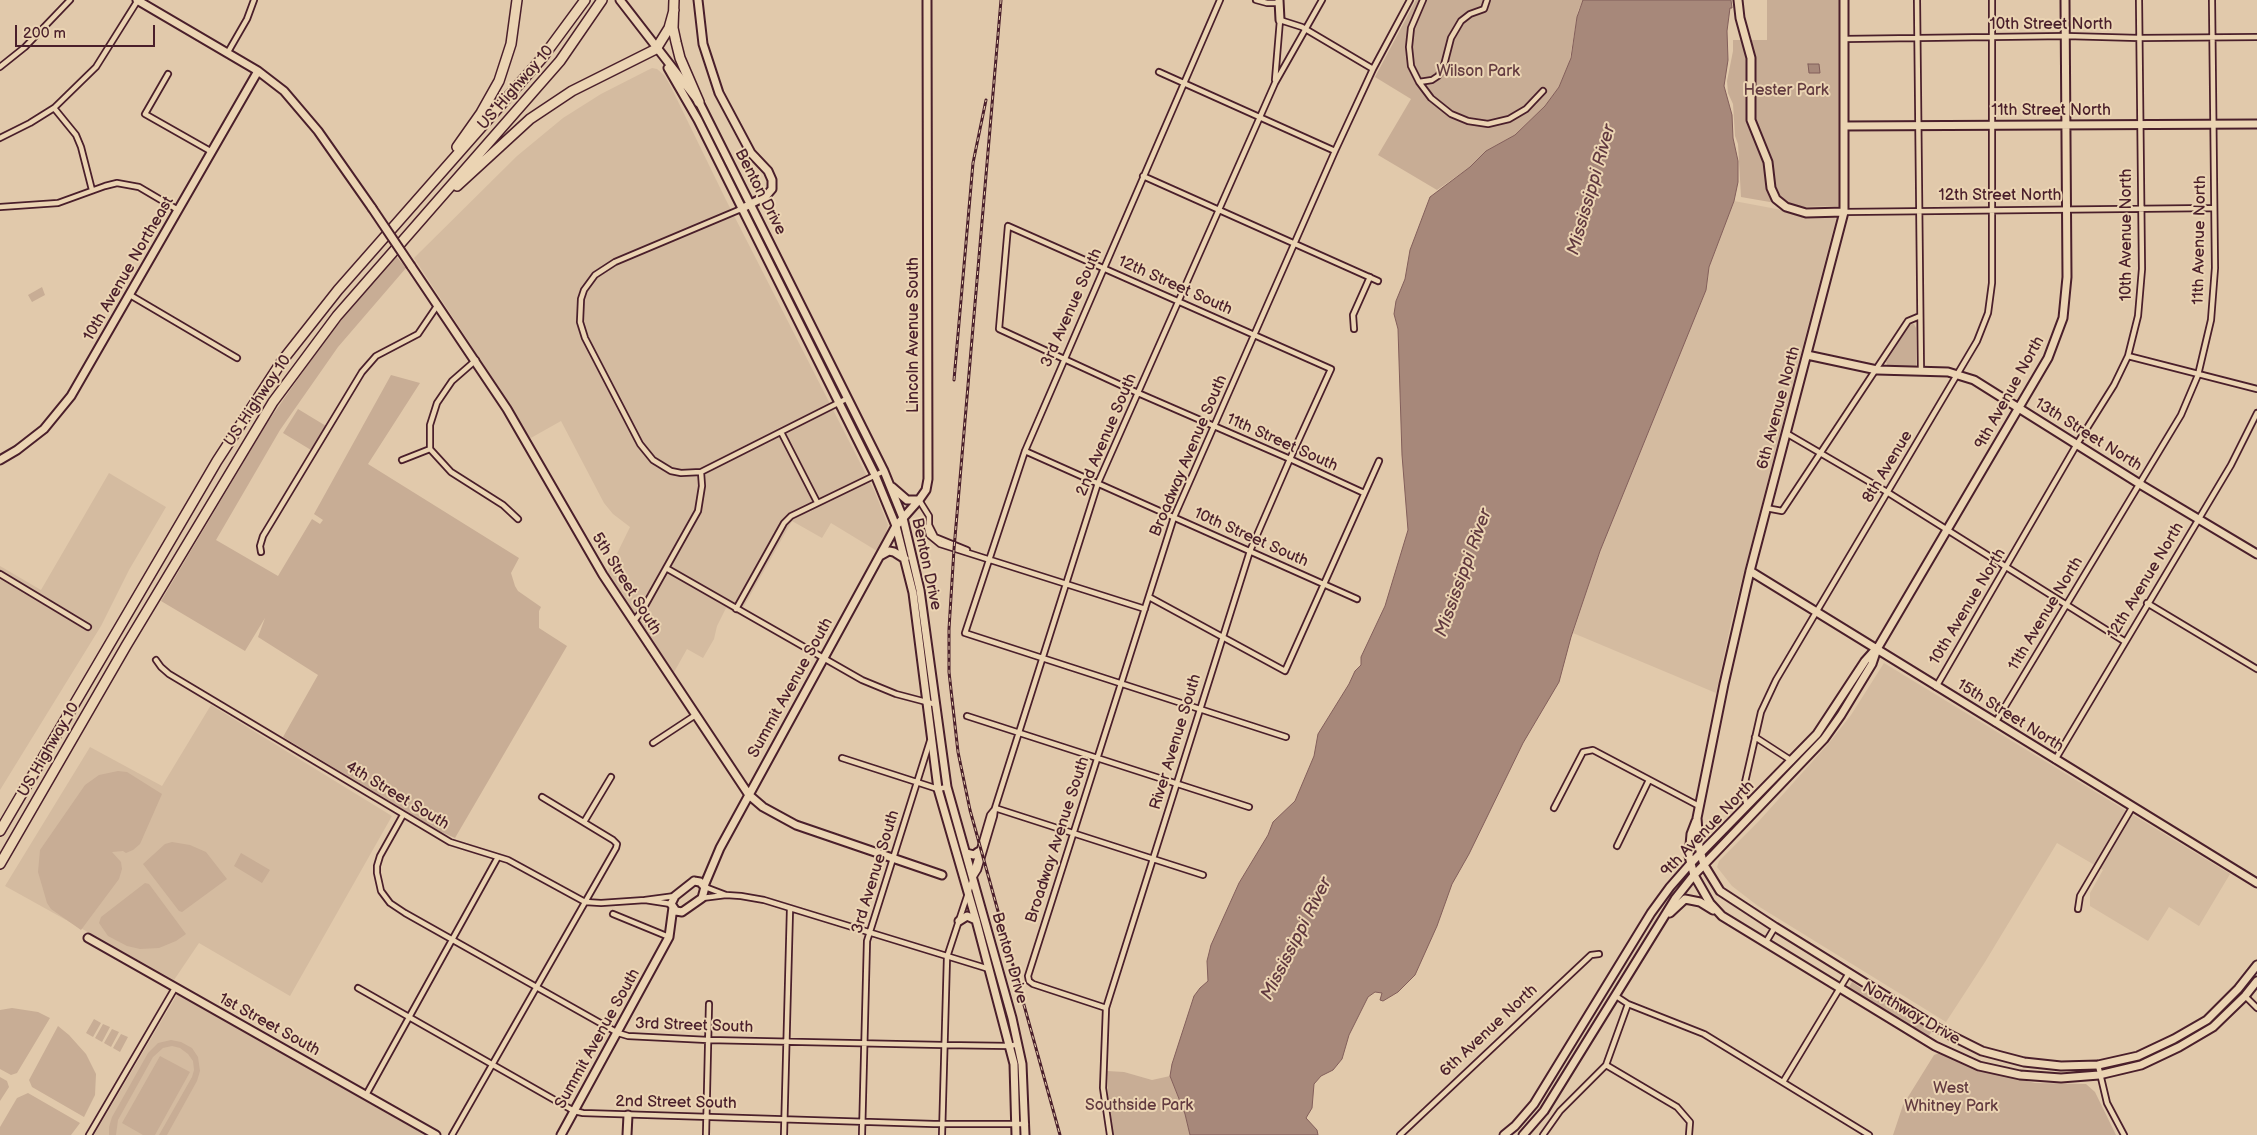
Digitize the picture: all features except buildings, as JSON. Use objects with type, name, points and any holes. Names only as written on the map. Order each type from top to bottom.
[{"type":"highway","points":[[409,208],[473,126],[492,96],[511,44],[517,0]]},
{"type":"highway","points":[[409,208],[542,56],[585,0]]},
{"type":"highway","name":"US Highway 10","points":[[0,864],[126,646],[272,402],[337,316],[560,61],[602,0]]},
{"type":"highway","points":[[674,0],[673,28],[680,58],[699,102]]},
{"type":"highway","points":[[414,228],[530,119],[572,91],[656,49],[669,28],[674,10]]},
{"type":"highway","name":"US Highway 10","points":[[0,831],[250,408],[300,336],[409,208]]},
{"type":"street","points":[[0,67],[25,47],[70,0]]},
{"type":"street","points":[[0,138],[54,108],[96,67],[107,53],[138,0]]},
{"type":"street","name":"5th Street South","points":[[138,0],[272,80],[297,103],[372,208],[437,306],[476,360],[507,409],[602,575],[694,716],[749,795],[763,807],[796,825],[942,875]]},
{"type":"street","points":[[228,52],[247,18],[254,0]]},
{"type":"street","points":[[698,0],[703,44],[719,93],[751,153],[768,171],[772,180],[772,189],[766,196],[741,209],[609,265],[589,282],[581,299],[580,322],[585,338],[640,444],[652,460],[671,471],[681,473],[701,472],[848,398]]},
{"type":"street","name":"Lincoln Avenue South","points":[[896,526],[926,490],[928,479],[927,0]]},
{"type":"street","name":"3rd Avenue South","points":[[1042,658],[965,633],[1025,451],[1220,0]]},
{"type":"street","points":[[1256,0],[1267,3],[1279,1],[1280,20],[1306,29],[1373,69]]},
{"type":"street","name":"2nd Avenue South","points":[[972,878],[978,870],[995,808],[1098,483],[1275,83],[1322,0]]},
{"type":"street","points":[[1424,0],[1411,28],[1409,47],[1411,66],[1419,82],[1431,98],[1451,114],[1468,121],[1488,124],[1509,119],[1526,109],[1544,91]]},
{"type":"street","points":[[1419,82],[1438,76],[1443,69],[1451,38],[1460,21],[1470,14],[1484,9],[1488,0]]},
{"type":"street","name":"12th Street North","points":[[1738,0],[1750,58],[1751,120],[1768,162],[1771,188],[1776,199],[1786,207],[1806,213],[1919,210],[2214,208]]},
{"type":"street","name":"6th Avenue North","points":[[1690,863],[1691,834],[1697,818],[1750,571],[1844,212],[1844,0]]},
{"type":"street","points":[[1917,0],[1921,371]]},
{"type":"street","name":"8th Avenue","points":[[1747,806],[1743,791],[1755,738],[1761,712],[1776,680],[1958,374],[1977,341],[1988,313],[1992,283],[1992,0]]},
{"type":"street","name":"9th Avenue North","points":[[1504,1135],[1515,1126],[1534,1104],[1651,913],[1690,863],[1792,762],[1817,734],[1865,661],[1876,649],[2048,358],[2063,318],[2067,277],[2065,0]]},
{"type":"street","name":"10th Avenue North","points":[[1936,686],[2114,385],[2128,356],[2138,316],[2142,269],[2139,210],[2139,0]]},
{"type":"street","name":"11th Avenue North","points":[[1995,723],[2180,415],[2198,375],[2212,320],[2215,268],[2212,0]]},
{"type":"street","name":"Broadway Avenue South","points":[[1106,1008],[1033,984],[1029,981],[1028,976],[1174,517],[1335,151],[1373,69],[1409,1]]},
{"type":"street","name":"Benton Drive","points":[[622,2],[656,49],[699,102],[884,470],[903,518],[920,590],[931,703],[931,740],[938,789],[1010,1046],[1016,1082],[1016,1135]]},
{"type":"street","name":"2nd Avenue South","points":[[1275,83],[1280,20]]},
{"type":"street","name":"10th Street North","points":[[1844,39],[2066,36],[2139,38],[2257,37]]},
{"type":"street","name":"Benton Drive","points":[[656,49],[698,120],[875,476],[896,526],[913,593],[947,787],[1018,1044],[1024,1083],[1025,1135]]},
{"type":"street","name":"10th Avenue Northeast","points":[[0,460],[17,450],[44,428],[64,406],[258,71]]},
{"type":"street","points":[[1159,72],[1335,151]]},
{"type":"street","points":[[168,74],[145,114],[212,152]]},
{"type":"street","points":[[54,108],[76,135],[92,190]]},
{"type":"street","name":"11th Street North","points":[[1844,126],[2257,124]]},
{"type":"street","points":[[1143,176],[1378,281]]},
{"type":"street","points":[[0,207],[58,203],[117,183],[139,187],[178,210]]},
{"type":"street","name":"12th Street South","points":[[999,329],[1008,226],[1331,369]]},
{"type":"street","points":[[1354,329],[1353,315],[1370,277]]},
{"type":"street","points":[[130,295],[237,358]]},
{"type":"street","points":[[261,552],[260,546],[263,536],[362,372],[376,356],[418,334],[437,306]]},
{"type":"street","points":[[1766,508],[1782,511],[1908,321],[1920,316]]},
{"type":"street","name":"11th Street South","points":[[999,329],[1364,493]]},
{"type":"street","name":"13th Street North","points":[[1807,355],[1877,370],[1958,374],[1974,380],[2198,520],[2257,554]]},
{"type":"street","points":[[2128,356],[2257,389]]},
{"type":"street","points":[[476,360],[452,380],[437,403],[430,425],[430,449],[451,472],[503,505],[518,519]]},
{"type":"street","name":"River Avenue South","points":[[1110,1135],[1102,1088],[1106,1008],[1250,551],[1331,369]]},
{"type":"street","name":"12th Avenue North","points":[[2055,760],[2124,641],[2231,465],[2257,413]]},
{"type":"street","points":[[781,432],[816,502]]},
{"type":"street","points":[[1786,433],[1887,492],[2124,641]]},
{"type":"street","points":[[402,460],[430,449]]},
{"type":"street","name":"10th Street South","points":[[1025,451],[1357,599]]},
{"type":"street","points":[[1149,597],[1285,671],[1379,461]]},
{"type":"street","points":[[736,609],[784,523],[791,516],[884,470]]},
{"type":"street","points":[[633,622],[642,611],[698,510],[702,486],[701,472]]},
{"type":"street","points":[[890,486],[907,500],[919,500],[928,516],[930,525],[927,532],[935,542],[1145,609]]},
{"type":"street","name":"Summit Avenue South","points":[[672,928],[672,906],[675,896],[703,876],[711,865],[896,526]]},
{"type":"street","points":[[879,556],[889,551],[905,559]]},
{"type":"street","points":[[666,568],[862,680],[896,694],[931,703]]},
{"type":"street","name":"15th Street North","points":[[1750,571],[2257,883]]},
{"type":"street","points":[[0,574],[88,626]]},
{"type":"street","points":[[2147,603],[2257,669]]},
{"type":"street","name":"9th Avenue North","points":[[1523,1135],[1544,1111],[1675,899],[1694,875],[1824,739],[1872,664],[1876,649]]},
{"type":"street","points":[[1042,658],[1286,737]]},
{"type":"street","name":"4th Street South","points":[[156,660],[160,667],[169,674],[450,842],[498,857],[585,902],[601,904],[675,896]]},
{"type":"street","points":[[653,743],[694,716]]},
{"type":"street","points":[[967,716],[1249,807]]},
{"type":"street","points":[[1755,738],[1792,762]]},
{"type":"street","name":"3rd Avenue South","points":[[862,1135],[867,941],[931,740]]},
{"type":"street","points":[[1554,808],[1583,752],[1593,750],[1699,806]]},
{"type":"street","points":[[842,758],[938,789],[947,787]]},
{"type":"street","points":[[584,822],[611,777]]},
{"type":"street","points":[[1618,846],[1649,780]]},
{"type":"street","points":[[452,1135],[614,854],[617,844],[542,797]]},
{"type":"street","points":[[2078,909],[2080,896],[2133,806]]},
{"type":"street","points":[[995,808],[1203,875]]},
{"type":"street","name":"2nd Avenue South","points":[[942,1135],[943,1045],[947,957],[968,893],[973,867],[990,815],[995,808]]},
{"type":"street","name":"3rd Street South","points":[[403,815],[378,860],[376,873],[381,891],[397,909],[618,1034],[708,1040],[788,1040],[864,1044],[1010,1046],[1018,1044]]},
{"type":"street","name":"6th Avenue North","points":[[1697,818],[1700,854]]},
{"type":"street","points":[[966,853],[974,855],[978,852]]},
{"type":"street","name":"Northway Drive","points":[[1700,854],[1704,865],[1720,890],[1775,927],[1944,1032],[1982,1052],[2024,1062],[2061,1066],[2098,1065],[2138,1056],[2174,1039],[2206,1020],[2238,989],[2257,965]]},
{"type":"street","points":[[366,1095],[411,1017],[498,857]]},
{"type":"street","name":"Northway Drive","points":[[1690,863],[1694,875],[1710,903],[1722,916],[1934,1046],[1979,1066],[2020,1075],[2061,1078],[2099,1075],[2141,1065],[2179,1047],[2213,1027],[2246,996],[2257,981]]},
{"type":"street","name":"Summit Avenue South","points":[[560,1135],[618,1034],[672,928],[682,912],[702,898],[711,865]]},
{"type":"street","points":[[694,881],[726,895]]},
{"type":"street","points":[[702,898],[726,895],[750,897],[989,970]]},
{"type":"street","points":[[1649,939],[1674,908],[1685,899],[1700,902],[1722,916]]},
{"type":"street","name":"4th Street South","points":[[645,900],[672,906]]},
{"type":"street","points":[[672,906],[676,911],[682,912]]},
{"type":"street","points":[[784,1135],[790,909]]},
{"type":"street","points":[[613,914],[669,937]]},
{"type":"street","points":[[959,921],[967,916],[976,920]]},
{"type":"street","points":[[1766,942],[1775,927]]},
{"type":"street","name":"1st Street South","points":[[88,938],[436,1135]]},
{"type":"street","name":"6th Avenue North","points":[[1400,1135],[1591,955],[1599,954]]},
{"type":"street","points":[[1783,1082],[1849,973]]},
{"type":"street","points":[[89,1135],[175,988]]},
{"type":"street","name":"2nd Street South","points":[[358,988],[574,1111],[628,1115],[785,1118],[862,1122],[1026,1124]]},
{"type":"street","points":[[1616,996],[1628,1004],[1704,1034],[1869,1135]]},
{"type":"street","points":[[2246,996],[2257,1008]]},
{"type":"street","points":[[706,1135],[709,1004]]},
{"type":"street","points":[[1542,1135],[1567,1104],[1606,1065],[1628,1004]]},
{"type":"street","points":[[1606,1065],[1677,1108],[1690,1122],[1689,1135]]},
{"type":"street","points":[[2098,1065],[2107,1102],[2121,1134]]},
{"type":"street","points":[[627,1135],[628,1115]]},
{"type":"shaded area","points":[[652,68],[657,69],[664,75],[670,85],[726,200],[874,490],[888,525],[884,540],[877,551],[831,523],[822,538],[792,521],[739,615],[726,608],[717,626],[714,639],[703,658],[687,649],[673,674],[607,574],[630,527],[613,514],[604,503],[561,421],[529,439],[503,394],[414,258],[517,156],[563,118],[601,94]]},
{"type":"shaded area","points":[[1734,201],[1782,210],[1801,216],[1831,215],[1836,219],[1732,618],[1716,693],[1573,633],[1600,551],[1706,290],[1709,267]]},
{"type":"shaded area","points":[[109,473],[166,507],[129,570],[101,626],[0,790],[0,566],[41,590]]},
{"type":"shaded area","points":[[1884,663],[2230,874],[2199,926],[2169,907],[2148,941],[2090,906],[2090,893],[2103,870],[2057,843],[1985,962],[1946,1022],[1758,906],[1732,886],[1717,867],[1719,861],[1759,821],[1829,743],[1851,715]]},
{"type":"shaded area","points":[[211,705],[392,816],[290,996],[199,943],[174,980],[5,886],[90,747],[162,786]]},
{"type":"shaded area","points":[[178,993],[426,1135],[94,1135]]},
{"type":"green space","name":"Wilson Park","points":[[1416,0],[1583,0],[1578,11],[1569,64],[1559,87],[1545,106],[1515,135],[1486,151],[1470,167],[1437,190],[1378,155],[1411,99],[1375,77]]},
{"type":"green space","name":"Hester Park","points":[[1767,0],[1839,0],[1839,206],[1799,207],[1741,197],[1738,144],[1735,136],[1733,104],[1728,93],[1727,81],[1733,51],[1733,40],[1767,40]]},
{"type":"green space","points":[[396,256],[406,268],[338,347],[280,430],[216,540],[278,576],[312,519],[320,524],[323,520],[314,514],[391,375],[420,383],[368,464],[519,558],[511,573],[515,586],[518,591],[541,607],[539,611],[539,628],[567,646],[455,838],[439,831],[283,737],[318,675],[258,637],[265,618],[245,651],[161,601],[267,423],[328,336]]},
{"type":"green space","points":[[42,287],[45,295],[32,302],[28,295]]},
{"type":"green space","points":[[1910,324],[1914,324],[1916,328],[1916,366],[1913,368],[1888,367],[1886,362]]},
{"type":"green space","points":[[298,409],[326,426],[311,450],[283,433]]},
{"type":"green space","points":[[118,771],[127,772],[162,794],[140,844],[126,853],[123,851],[112,852],[121,862],[122,869],[119,879],[81,930],[51,909],[47,903],[38,872],[40,850],[85,785],[99,775]]},
{"type":"green space","points":[[172,842],[190,845],[206,852],[227,879],[182,912],[179,911],[143,864],[165,844]]},
{"type":"green space","points":[[241,853],[270,870],[262,883],[234,866]]},
{"type":"green space","points":[[145,883],[149,884],[186,934],[176,941],[159,948],[140,949],[127,946],[108,936],[99,923],[101,917]]},
{"type":"green space","points":[[1852,982],[1871,995],[1933,1029],[1929,1036],[1848,989]]},
{"type":"green space","points":[[12,1008],[38,1012],[50,1018],[17,1073],[11,1075],[0,1069],[0,1010]]},
{"type":"green space","points":[[94,1019],[101,1023],[93,1037],[86,1033]]},
{"type":"green space","points":[[103,1024],[110,1027],[102,1042],[95,1038]]},
{"type":"green space","points":[[58,1026],[86,1054],[96,1074],[95,1095],[84,1117],[32,1087],[29,1080]]},
{"type":"green space","points":[[112,1029],[119,1032],[111,1047],[104,1043]]},
{"type":"green space","points":[[121,1034],[128,1037],[120,1052],[113,1048]]},
{"type":"green space","points":[[171,1040],[181,1042],[192,1048],[198,1057],[200,1071],[197,1081],[167,1135],[159,1135],[192,1077],[194,1070],[193,1061],[188,1054],[180,1048],[172,1046],[163,1048],[153,1057],[118,1120],[116,1135],[109,1135],[112,1117],[148,1053],[158,1043]]},
{"type":"green space","name":"West Whitney Park","points":[[1939,1053],[1985,1071],[2035,1083],[2086,1084],[2095,1092],[2116,1135],[1893,1135],[1903,1105],[1934,1055]]},
{"type":"green space","points":[[160,1056],[190,1072],[155,1135],[143,1135],[122,1123]]},
{"type":"green space","name":"Southside Park","points":[[1107,1071],[1124,1072],[1152,1080],[1170,1076],[1185,1114],[1190,1135],[1113,1135]]},
{"type":"green space","points":[[0,1077],[7,1081],[9,1087],[0,1101]]},
{"type":"green space","points":[[28,1093],[80,1123],[71,1135],[0,1135],[0,1127],[17,1098]]},
{"type":"water","name":"Mississippi River","points":[[1583,0],[1731,0],[1732,8],[1730,8],[1727,31],[1728,60],[1724,86],[1732,115],[1733,138],[1738,161],[1738,182],[1734,201],[1709,267],[1706,290],[1600,551],[1571,637],[1559,682],[1523,743],[1469,854],[1452,884],[1437,926],[1415,975],[1398,992],[1383,1001],[1380,1000],[1382,993],[1375,992],[1368,997],[1349,1035],[1342,1059],[1333,1070],[1321,1076],[1314,1084],[1312,1108],[1306,1118],[1317,1130],[1318,1135],[1190,1135],[1185,1114],[1170,1076],[1172,1064],[1194,996],[1208,981],[1207,961],[1211,945],[1239,883],[1268,835],[1273,822],[1295,801],[1314,756],[1318,734],[1355,671],[1361,665],[1361,657],[1385,606],[1408,530],[1402,455],[1398,329],[1394,314],[1396,301],[1405,279],[1410,250],[1430,197],[1470,167],[1486,151],[1515,135],[1545,106],[1559,87],[1571,58],[1577,17]]},
{"type":"water","points":[[1808,64],[1819,64],[1820,73],[1809,73]]},
{"type":"railway","points":[[1001,0],[954,549],[949,629],[949,672],[958,752],[970,810],[1060,1135]]},
{"type":"railway","points":[[954,380],[973,163],[986,100]]}]
